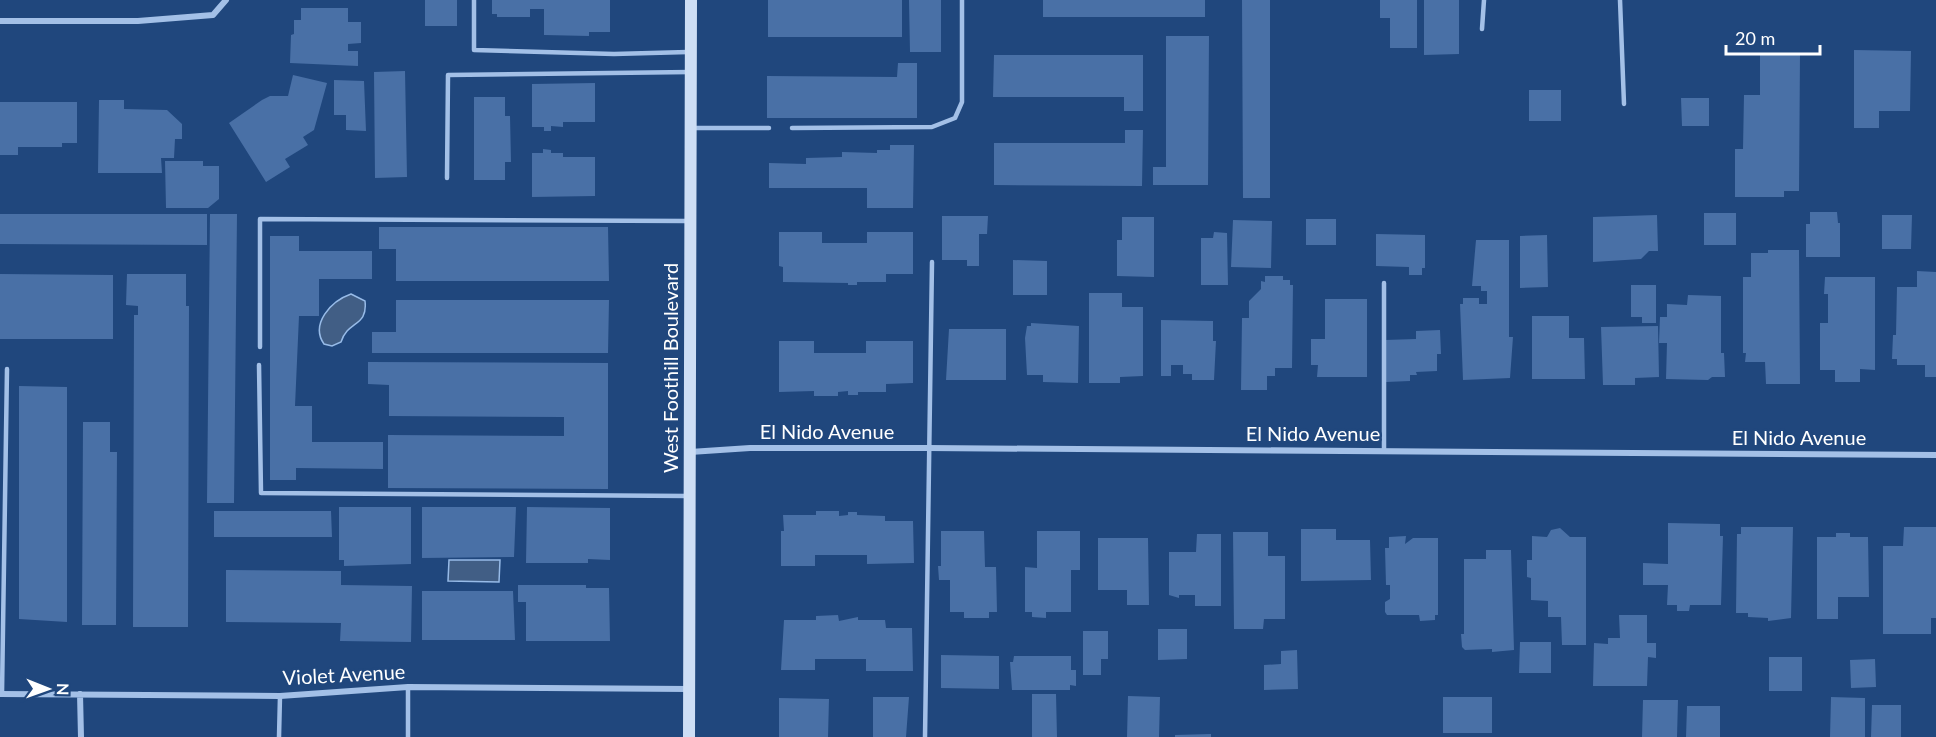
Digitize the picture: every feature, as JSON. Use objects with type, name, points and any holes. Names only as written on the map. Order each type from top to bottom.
[{"type":"main road","name":"West Foothill Boulevard","points":[[689,737],[691,0]]},
{"type":"street","points":[[0,21],[138,21],[213,15],[226,0]]},
{"type":"street","name":"El Nido Avenue","points":[[690,452],[750,448],[928,448],[1936,455]]},
{"type":"street","name":"Violet Avenue","points":[[1,694],[280,696],[408,687],[690,689]]},
{"type":"street","points":[[80,693],[81,737]]},
{"type":"lane","points":[[474,0],[474,50],[614,54],[691,52]]},
{"type":"lane","points":[[792,128],[932,126],[955,118],[962,102],[962,0]]},
{"type":"lane","points":[[1482,29],[1484,0]]},
{"type":"lane","points":[[1620,0],[1624,104]]},
{"type":"lane","points":[[447,178],[448,75],[691,72]]},
{"type":"lane","points":[[691,128],[769,128]]},
{"type":"lane","points":[[260,347],[260,219],[691,221]]},
{"type":"lane","points":[[926,737],[932,262]]},
{"type":"lane","points":[[1384,283],[1384,451]]},
{"type":"lane","points":[[259,365],[261,493],[690,496]]},
{"type":"lane","points":[[1,694],[7,369]]},
{"type":"lane","points":[[408,687],[408,737]]},
{"type":"lane","points":[[279,737],[280,696]]},
{"type":"water","points":[[351,294],[365,301],[364,315],[348,330],[341,342],[332,346],[324,344],[320,336],[321,321],[336,302]]},
{"type":"water","points":[[449,560],[500,560],[499,582],[448,581]]},
{"type":"building","points":[[425,0],[457,0],[457,26],[425,26]]},
{"type":"building","points":[[492,0],[610,0],[610,32],[589,32],[589,36],[544,35],[544,9],[530,9],[530,17],[497,17],[497,14],[492,14]]},
{"type":"building","points":[[768,0],[902,0],[902,37],[768,37]]},
{"type":"building","points":[[909,0],[941,0],[941,52],[910,52]]},
{"type":"building","points":[[1043,0],[1205,0],[1205,17],[1043,17]]},
{"type":"building","points":[[1242,0],[1270,0],[1270,198],[1243,198]]},
{"type":"building","points":[[1380,0],[1417,0],[1417,48],[1390,48],[1390,18],[1380,18]]},
{"type":"building","points":[[1424,0],[1459,0],[1459,54],[1424,55]]},
{"type":"building","points":[[301,8],[348,8],[348,22],[361,22],[361,43],[348,44],[348,51],[358,51],[358,66],[290,63],[294,20],[301,20]]},
{"type":"building","points":[[1166,36],[1209,36],[1208,185],[1153,185],[1153,167],[1166,167]]},
{"type":"building","points":[[1854,50],[1911,51],[1910,111],[1879,111],[1879,128],[1854,128]]},
{"type":"building","points":[[1760,54],[1800,54],[1799,191],[1784,191],[1784,197],[1735,197],[1735,149],[1743,149],[1744,95],[1760,95]]},
{"type":"building","points":[[994,55],[1143,55],[1143,111],[1124,111],[1124,97],[993,97]]},
{"type":"building","points":[[898,63],[917,63],[917,118],[767,118],[767,76],[897,77]]},
{"type":"building","points":[[405,71],[407,177],[375,178],[374,72]]},
{"type":"building","points":[[293,75],[327,83],[314,130],[303,137],[308,145],[285,159],[290,167],[266,182],[229,123],[270,96],[288,96]]},
{"type":"building","points":[[334,80],[364,81],[366,131],[346,130],[346,115],[334,115]]},
{"type":"building","points":[[595,83],[595,122],[563,122],[563,127],[551,126],[551,131],[544,131],[544,127],[532,127],[532,84]]},
{"type":"building","points":[[1529,90],[1561,90],[1561,121],[1529,121]]},
{"type":"building","points":[[474,97],[505,97],[505,116],[510,116],[511,162],[505,162],[505,180],[474,180]]},
{"type":"building","points":[[1681,98],[1709,98],[1709,126],[1682,126]]},
{"type":"building","points":[[99,100],[124,100],[124,109],[167,110],[182,124],[182,139],[175,139],[174,158],[161,158],[162,173],[98,173]]},
{"type":"building","points":[[0,102],[77,102],[77,143],[62,143],[62,147],[18,147],[18,155],[0,155]]},
{"type":"building","points":[[1125,130],[1143,130],[1142,186],[994,185],[994,143],[1125,143]]},
{"type":"building","points":[[890,145],[914,145],[913,208],[867,208],[867,188],[769,188],[769,163],[806,164],[806,158],[842,157],[842,152],[877,153],[877,150],[890,150]]},
{"type":"building","points":[[543,149],[551,150],[551,153],[563,153],[563,157],[595,157],[595,196],[532,197],[532,153],[543,153]]},
{"type":"building","points":[[165,161],[203,161],[203,166],[219,166],[219,199],[208,208],[166,208]]},
{"type":"building","points":[[1810,212],[1837,212],[1838,223],[1840,223],[1840,257],[1806,257],[1806,224],[1810,224]]},
{"type":"building","points":[[1704,213],[1736,213],[1736,245],[1704,245]]},
{"type":"building","points":[[0,214],[207,214],[207,245],[0,244]]},
{"type":"building","points":[[210,214],[237,214],[234,503],[207,503]]},
{"type":"building","points":[[1657,215],[1658,251],[1649,251],[1641,259],[1593,262],[1593,217]]},
{"type":"building","points":[[1882,215],[1912,215],[1911,249],[1882,249]]},
{"type":"building","points":[[942,216],[988,216],[987,234],[979,234],[979,266],[967,266],[967,260],[942,260]]},
{"type":"building","points":[[1122,217],[1154,217],[1154,277],[1117,276],[1117,240],[1122,240]]},
{"type":"building","points":[[1306,219],[1336,219],[1336,245],[1306,245]]},
{"type":"building","points":[[1233,220],[1272,221],[1271,268],[1231,267]]},
{"type":"building","points":[[379,227],[608,227],[609,281],[396,281],[396,249],[379,249]]},
{"type":"building","points":[[779,232],[822,232],[822,243],[867,243],[867,232],[913,232],[913,274],[886,274],[886,282],[857,282],[857,285],[783,282],[783,267],[779,266]]},
{"type":"building","points":[[1214,232],[1227,233],[1228,285],[1201,285],[1201,238],[1213,238]]},
{"type":"building","points":[[1376,234],[1425,235],[1425,268],[1422,268],[1422,275],[1409,275],[1409,267],[1376,266]]},
{"type":"building","points":[[1547,235],[1548,287],[1520,288],[1520,236]]},
{"type":"building","points":[[270,236],[299,236],[299,251],[372,251],[372,279],[319,279],[319,316],[299,316],[295,406],[312,406],[312,442],[383,442],[383,469],[296,468],[296,480],[270,480]]},
{"type":"building","points":[[1476,240],[1509,240],[1509,337],[1513,337],[1510,378],[1463,380],[1460,304],[1463,304],[1463,298],[1479,298],[1479,304],[1487,304],[1487,291],[1481,291],[1481,286],[1472,286]]},
{"type":"building","points":[[1768,250],[1799,250],[1800,384],[1766,384],[1765,362],[1745,362],[1743,277],[1751,277],[1751,253],[1768,253]]},
{"type":"building","points":[[1013,260],[1047,261],[1047,295],[1013,295]]},
{"type":"building","points":[[1917,271],[1936,272],[1936,377],[1925,377],[1925,365],[1897,365],[1897,359],[1892,359],[1893,335],[1896,335],[1897,287],[1917,287]]},
{"type":"building","points":[[0,274],[113,275],[113,339],[0,339]]},
{"type":"building","points":[[127,274],[186,274],[186,306],[189,306],[188,627],[133,627],[134,315],[138,315],[138,306],[126,305]]},
{"type":"building","points":[[1265,276],[1283,276],[1283,280],[1290,280],[1290,285],[1293,285],[1292,368],[1275,368],[1275,376],[1267,376],[1267,390],[1241,390],[1242,318],[1249,318],[1249,301],[1261,289],[1261,281],[1265,282]]},
{"type":"building","points":[[1825,277],[1875,277],[1875,370],[1860,369],[1860,382],[1835,382],[1835,370],[1820,370],[1820,323],[1828,323],[1828,294],[1824,294]]},
{"type":"building","points":[[1631,285],[1656,285],[1656,323],[1642,323],[1642,317],[1631,317]]},
{"type":"building","points":[[1089,293],[1122,293],[1122,307],[1143,307],[1143,376],[1120,377],[1120,383],[1089,383]]},
{"type":"building","points":[[1688,295],[1721,296],[1721,353],[1724,353],[1725,377],[1712,377],[1708,380],[1666,379],[1667,343],[1659,343],[1660,317],[1667,317],[1667,304],[1687,305]]},
{"type":"building","points":[[1325,299],[1367,299],[1367,377],[1317,377],[1318,365],[1311,365],[1311,339],[1325,339]]},
{"type":"building","points":[[396,300],[609,300],[608,353],[372,353],[372,332],[396,332]]},
{"type":"building","points":[[1532,316],[1569,316],[1569,338],[1584,338],[1585,379],[1532,379]]},
{"type":"building","points":[[1161,320],[1213,321],[1213,341],[1216,341],[1214,380],[1192,380],[1192,374],[1183,374],[1183,365],[1171,365],[1171,376],[1161,376]]},
{"type":"building","points":[[1031,323],[1079,326],[1078,383],[1043,382],[1043,375],[1027,375],[1025,338],[1027,326],[1031,326]]},
{"type":"building","points":[[1658,326],[1659,377],[1635,378],[1635,385],[1603,385],[1601,327]]},
{"type":"building","points":[[949,329],[1006,329],[1006,380],[946,380]]},
{"type":"building","points":[[1440,330],[1441,354],[1437,354],[1437,371],[1416,372],[1417,375],[1410,375],[1410,381],[1386,382],[1385,340],[1416,339],[1416,331]]},
{"type":"building","points":[[779,341],[814,341],[814,353],[866,353],[866,341],[913,341],[913,383],[886,384],[886,392],[858,392],[858,395],[848,395],[848,391],[838,392],[838,396],[814,396],[814,391],[779,392]]},
{"type":"building","points":[[368,362],[608,363],[608,489],[388,488],[388,435],[564,436],[564,417],[389,416],[389,385],[368,384]]},
{"type":"building","points":[[19,386],[67,387],[67,622],[19,619]]},
{"type":"building","points":[[83,422],[110,422],[110,452],[117,452],[116,625],[82,625]]},
{"type":"building","points":[[339,507],[411,507],[411,564],[344,566],[344,560],[339,560]]},
{"type":"building","points":[[422,507],[516,507],[514,557],[422,558]]},
{"type":"building","points":[[527,507],[610,508],[610,560],[588,559],[588,563],[526,563]]},
{"type":"building","points":[[214,511],[331,511],[332,537],[214,537]]},
{"type":"building","points":[[816,511],[839,511],[839,516],[848,515],[848,512],[857,512],[857,515],[885,516],[885,521],[913,521],[914,563],[867,564],[867,555],[815,555],[815,566],[781,566],[783,515],[816,515]]},
{"type":"building","points":[[1668,523],[1720,524],[1720,536],[1723,536],[1721,605],[1690,605],[1689,611],[1677,611],[1677,605],[1667,605],[1668,585],[1643,585],[1643,563],[1668,564]]},
{"type":"building","points":[[1741,527],[1793,527],[1791,618],[1768,621],[1768,618],[1748,617],[1748,613],[1736,613],[1737,534],[1741,534]]},
{"type":"building","points":[[1904,527],[1936,527],[1936,618],[1931,618],[1931,634],[1883,634],[1883,546],[1903,546]]},
{"type":"building","points":[[1560,528],[1570,537],[1586,537],[1586,645],[1562,645],[1561,617],[1548,617],[1548,601],[1531,600],[1531,578],[1527,577],[1527,560],[1532,560],[1532,536],[1547,537],[1551,530]]},
{"type":"building","points":[[1301,529],[1336,529],[1336,540],[1370,540],[1371,580],[1301,581]]},
{"type":"building","points":[[941,531],[984,531],[985,567],[996,567],[997,612],[989,612],[989,618],[964,618],[964,612],[950,612],[950,580],[939,580]]},
{"type":"building","points":[[1037,531],[1080,531],[1080,570],[1071,570],[1071,612],[1046,612],[1046,618],[1032,617],[1032,612],[1025,612],[1025,567],[1037,568]]},
{"type":"building","points":[[1233,532],[1268,532],[1268,556],[1285,556],[1285,619],[1264,619],[1263,629],[1234,629]]},
{"type":"building","points":[[1836,533],[1850,533],[1850,537],[1868,537],[1869,597],[1838,597],[1838,619],[1817,619],[1817,537],[1836,537]]},
{"type":"building","points":[[1197,534],[1221,534],[1221,606],[1195,606],[1195,595],[1179,595],[1179,598],[1169,595],[1169,552],[1196,552]]},
{"type":"building","points":[[1406,536],[1405,544],[1413,538],[1438,538],[1438,615],[1435,615],[1435,620],[1420,621],[1419,615],[1387,615],[1385,612],[1385,602],[1390,599],[1390,585],[1386,585],[1385,548],[1389,548],[1389,537]]},
{"type":"building","points":[[1098,538],[1148,538],[1149,605],[1127,605],[1127,590],[1098,590]]},
{"type":"building","points":[[1486,550],[1511,550],[1514,650],[1492,652],[1492,649],[1465,650],[1462,647],[1464,559],[1486,559]]},
{"type":"building","points":[[226,570],[341,571],[341,585],[412,586],[411,642],[340,641],[341,623],[226,622]]},
{"type":"building","points":[[518,585],[586,585],[586,588],[609,588],[610,641],[526,641],[526,602],[518,602]]},
{"type":"building","points":[[422,591],[513,591],[515,640],[422,640]]},
{"type":"building","points":[[838,615],[839,621],[858,617],[858,620],[885,620],[886,628],[912,628],[913,671],[866,671],[866,659],[815,659],[815,670],[781,670],[784,620],[816,620],[816,616]]},
{"type":"building","points":[[1619,615],[1647,615],[1647,643],[1656,643],[1656,658],[1648,657],[1647,686],[1593,686],[1594,643],[1608,644],[1608,638],[1620,638]]},
{"type":"building","points":[[1158,629],[1187,629],[1187,659],[1158,660]]},
{"type":"building","points":[[1083,631],[1108,631],[1108,659],[1101,659],[1101,675],[1083,675]]},
{"type":"building","points":[[1520,642],[1551,642],[1551,673],[1519,673]]},
{"type":"building","points":[[1297,650],[1298,689],[1264,690],[1264,665],[1281,664],[1281,651]]},
{"type":"building","points":[[941,655],[999,656],[999,689],[941,688]]},
{"type":"building","points":[[1014,656],[1071,656],[1071,670],[1076,670],[1076,686],[1070,685],[1070,690],[1012,690],[1010,662],[1013,662]]},
{"type":"building","points":[[1769,657],[1802,657],[1802,691],[1769,691]]},
{"type":"building","points":[[1875,659],[1876,687],[1851,688],[1850,660]]},
{"type":"building","points":[[1032,694],[1056,694],[1057,737],[1032,737]]},
{"type":"building","points":[[1128,696],[1160,697],[1159,737],[1127,737]]},
{"type":"building","points":[[873,697],[909,697],[906,737],[873,737]]},
{"type":"building","points":[[1443,697],[1492,697],[1492,733],[1443,733]]},
{"type":"building","points":[[1831,697],[1865,698],[1865,737],[1830,737]]},
{"type":"building","points":[[779,698],[829,699],[828,737],[779,737]]},
{"type":"building","points":[[1643,700],[1678,700],[1677,737],[1642,737]]},
{"type":"building","points":[[1872,705],[1901,705],[1901,737],[1871,737]]},
{"type":"building","points":[[1687,706],[1720,706],[1720,737],[1686,737]]},
{"type":"building","points":[[1211,734],[1211,737],[1175,737],[1175,735]]}]
